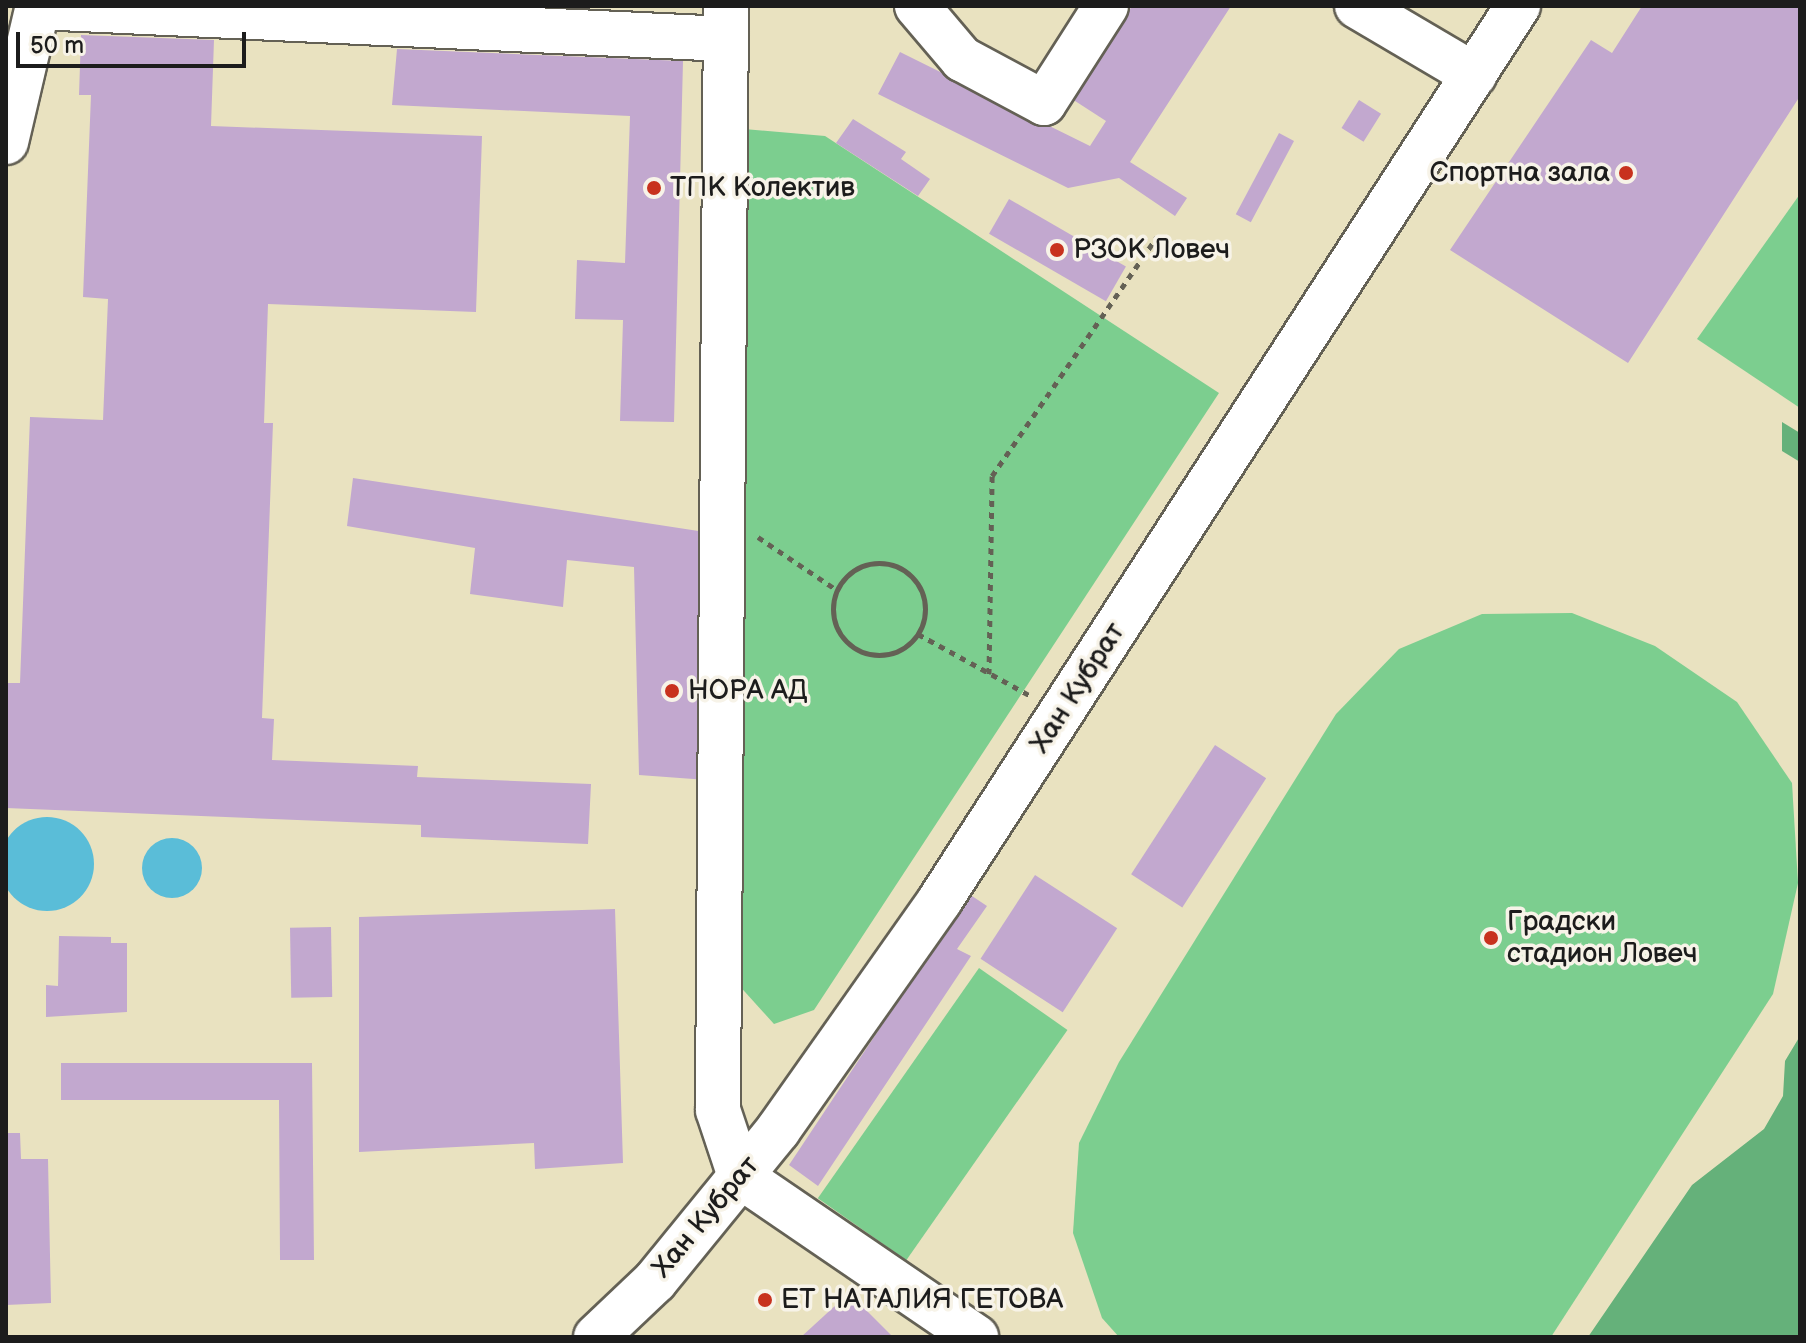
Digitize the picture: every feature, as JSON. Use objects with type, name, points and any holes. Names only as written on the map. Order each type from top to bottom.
[{"type":"street","points":[[6,142],[38,6],[726,22],[718,1110],[740,1176],[976,1337]]},
{"type":"street","points":[[917,6],[962,59],[1044,103],[1106,6]]},
{"type":"street","points":[[1357,6],[1474,75]]},
{"type":"street","name":"Хан Кубрат","points":[[596,1337],[655,1281],[740,1176],[940,900],[1518,6]]},
{"type":"path","points":[[989,674],[992,476],[1157,237]]},
{"type":"path","points":[[723,514],[837,590]]},
{"type":"path","points":[[872,563],[902,568],[922,591],[926,606],[918,634],[894,653],[864,653],[851,645],[835,620],[837,590],[857,568],[872,563]]},
{"type":"path","points":[[918,634],[1062,713]]},
{"type":"green space","points":[[744,129],[825,136],[1219,393],[814,1010],[774,1024],[736,982]]},
{"type":"green space","points":[[1800,194],[1800,408],[1697,339]]},
{"type":"green space","points":[[1782,422],[1800,433],[1800,462],[1782,451]]},
{"type":"green space","name":"Градски стадион Ловеч","points":[[1572,613],[1655,646],[1737,702],[1792,783],[1798,883],[1773,994],[1551,1337],[1119,1337],[1102,1318],[1073,1233],[1079,1143],[1119,1062],[1336,714],[1399,649],[1482,614]]},
{"type":"green space","points":[[979,968],[1067,1030],[906,1260],[818,1198]]},
{"type":"green space","points":[[1800,1036],[1800,1337],[1588,1337],[1692,1185],[1764,1129],[1783,1096],[1785,1061]]},
{"type":"water","points":[[38,817],[56,817],[81,830],[91,846],[94,864],[91,882],[81,898],[56,911],[38,911],[13,898],[0,873],[0,855],[13,830]]},
{"type":"water","points":[[172,838],[184,840],[193,847],[200,856],[200,880],[193,889],[184,896],[172,898],[160,896],[151,889],[144,880],[142,868],[144,856],[151,847],[160,840]]},
{"type":"building","points":[[1132,6],[1231,6],[1130,162],[1187,198],[1175,216],[1119,178],[1068,188],[878,94],[900,52],[1090,146],[1106,121],[1072,99]]},
{"type":"building","name":"Спортна зала","points":[[1642,6],[1800,6],[1800,96],[1628,363],[1450,250],[1591,40],[1612,53]]},
{"type":"building","points":[[81,35],[214,40],[211,126],[482,136],[476,312],[268,304],[264,423],[273,423],[262,718],[274,719],[272,760],[418,766],[417,777],[591,784],[588,844],[421,837],[421,825],[6,808],[6,683],[20,683],[30,417],[103,420],[108,299],[83,297],[91,95],[79,95]]},
{"type":"building","name":"ТПК Колектив","points":[[397,49],[683,61],[674,422],[620,421],[623,320],[575,319],[577,260],[625,263],[630,116],[392,105]]},
{"type":"building","points":[[1359,100],[1381,114],[1364,142],[1342,128]]},
{"type":"building","points":[[853,119],[906,152],[901,159],[930,179],[918,196],[836,143]]},
{"type":"building","points":[[1279,133],[1294,141],[1251,222],[1236,214]]},
{"type":"building","name":"РЗОК Ловеч","points":[[1009,199],[1126,266],[1106,301],[989,234]]},
{"type":"building","name":"НОРА АД","points":[[353,478],[705,532],[707,780],[639,775],[634,567],[567,560],[563,607],[470,594],[475,548],[347,526]]},
{"type":"building","points":[[1215,745],[1266,778],[1182,907],[1131,874]]},
{"type":"building","points":[[1035,875],[1117,928],[1063,1012],[981,959]]},
{"type":"building","points":[[969,894],[987,906],[957,949],[971,956],[818,1186],[789,1165]]},
{"type":"building","points":[[615,909],[623,1163],[535,1169],[534,1143],[359,1152],[359,917]]},
{"type":"building","points":[[331,927],[332,997],[291,998],[290,928]]},
{"type":"building","points":[[59,936],[111,937],[111,943],[127,943],[127,1012],[46,1017],[46,985],[58,986]]},
{"type":"building","points":[[61,1063],[312,1063],[314,1260],[280,1260],[279,1100],[61,1100]]},
{"type":"building","points":[[6,1133],[20,1133],[21,1159],[48,1159],[51,1303],[6,1305]]},
{"type":"building","points":[[849,1293],[893,1337],[801,1337]]},
{"type":"place","name":"Спортна зала","points":[[1626,173]]},
{"type":"place","name":"ТПК Колектив","points":[[654,188]]},
{"type":"place","name":"РЗОК Ловеч","points":[[1057,250]]},
{"type":"place","name":"НОРА АД","points":[[672,691]]},
{"type":"place","name":"Градски стадион Ловеч","points":[[1491,938]]},
{"type":"place","name":"ЕТ НАТАЛИЯ ГЕТОВА","points":[[765,1300]]}]
